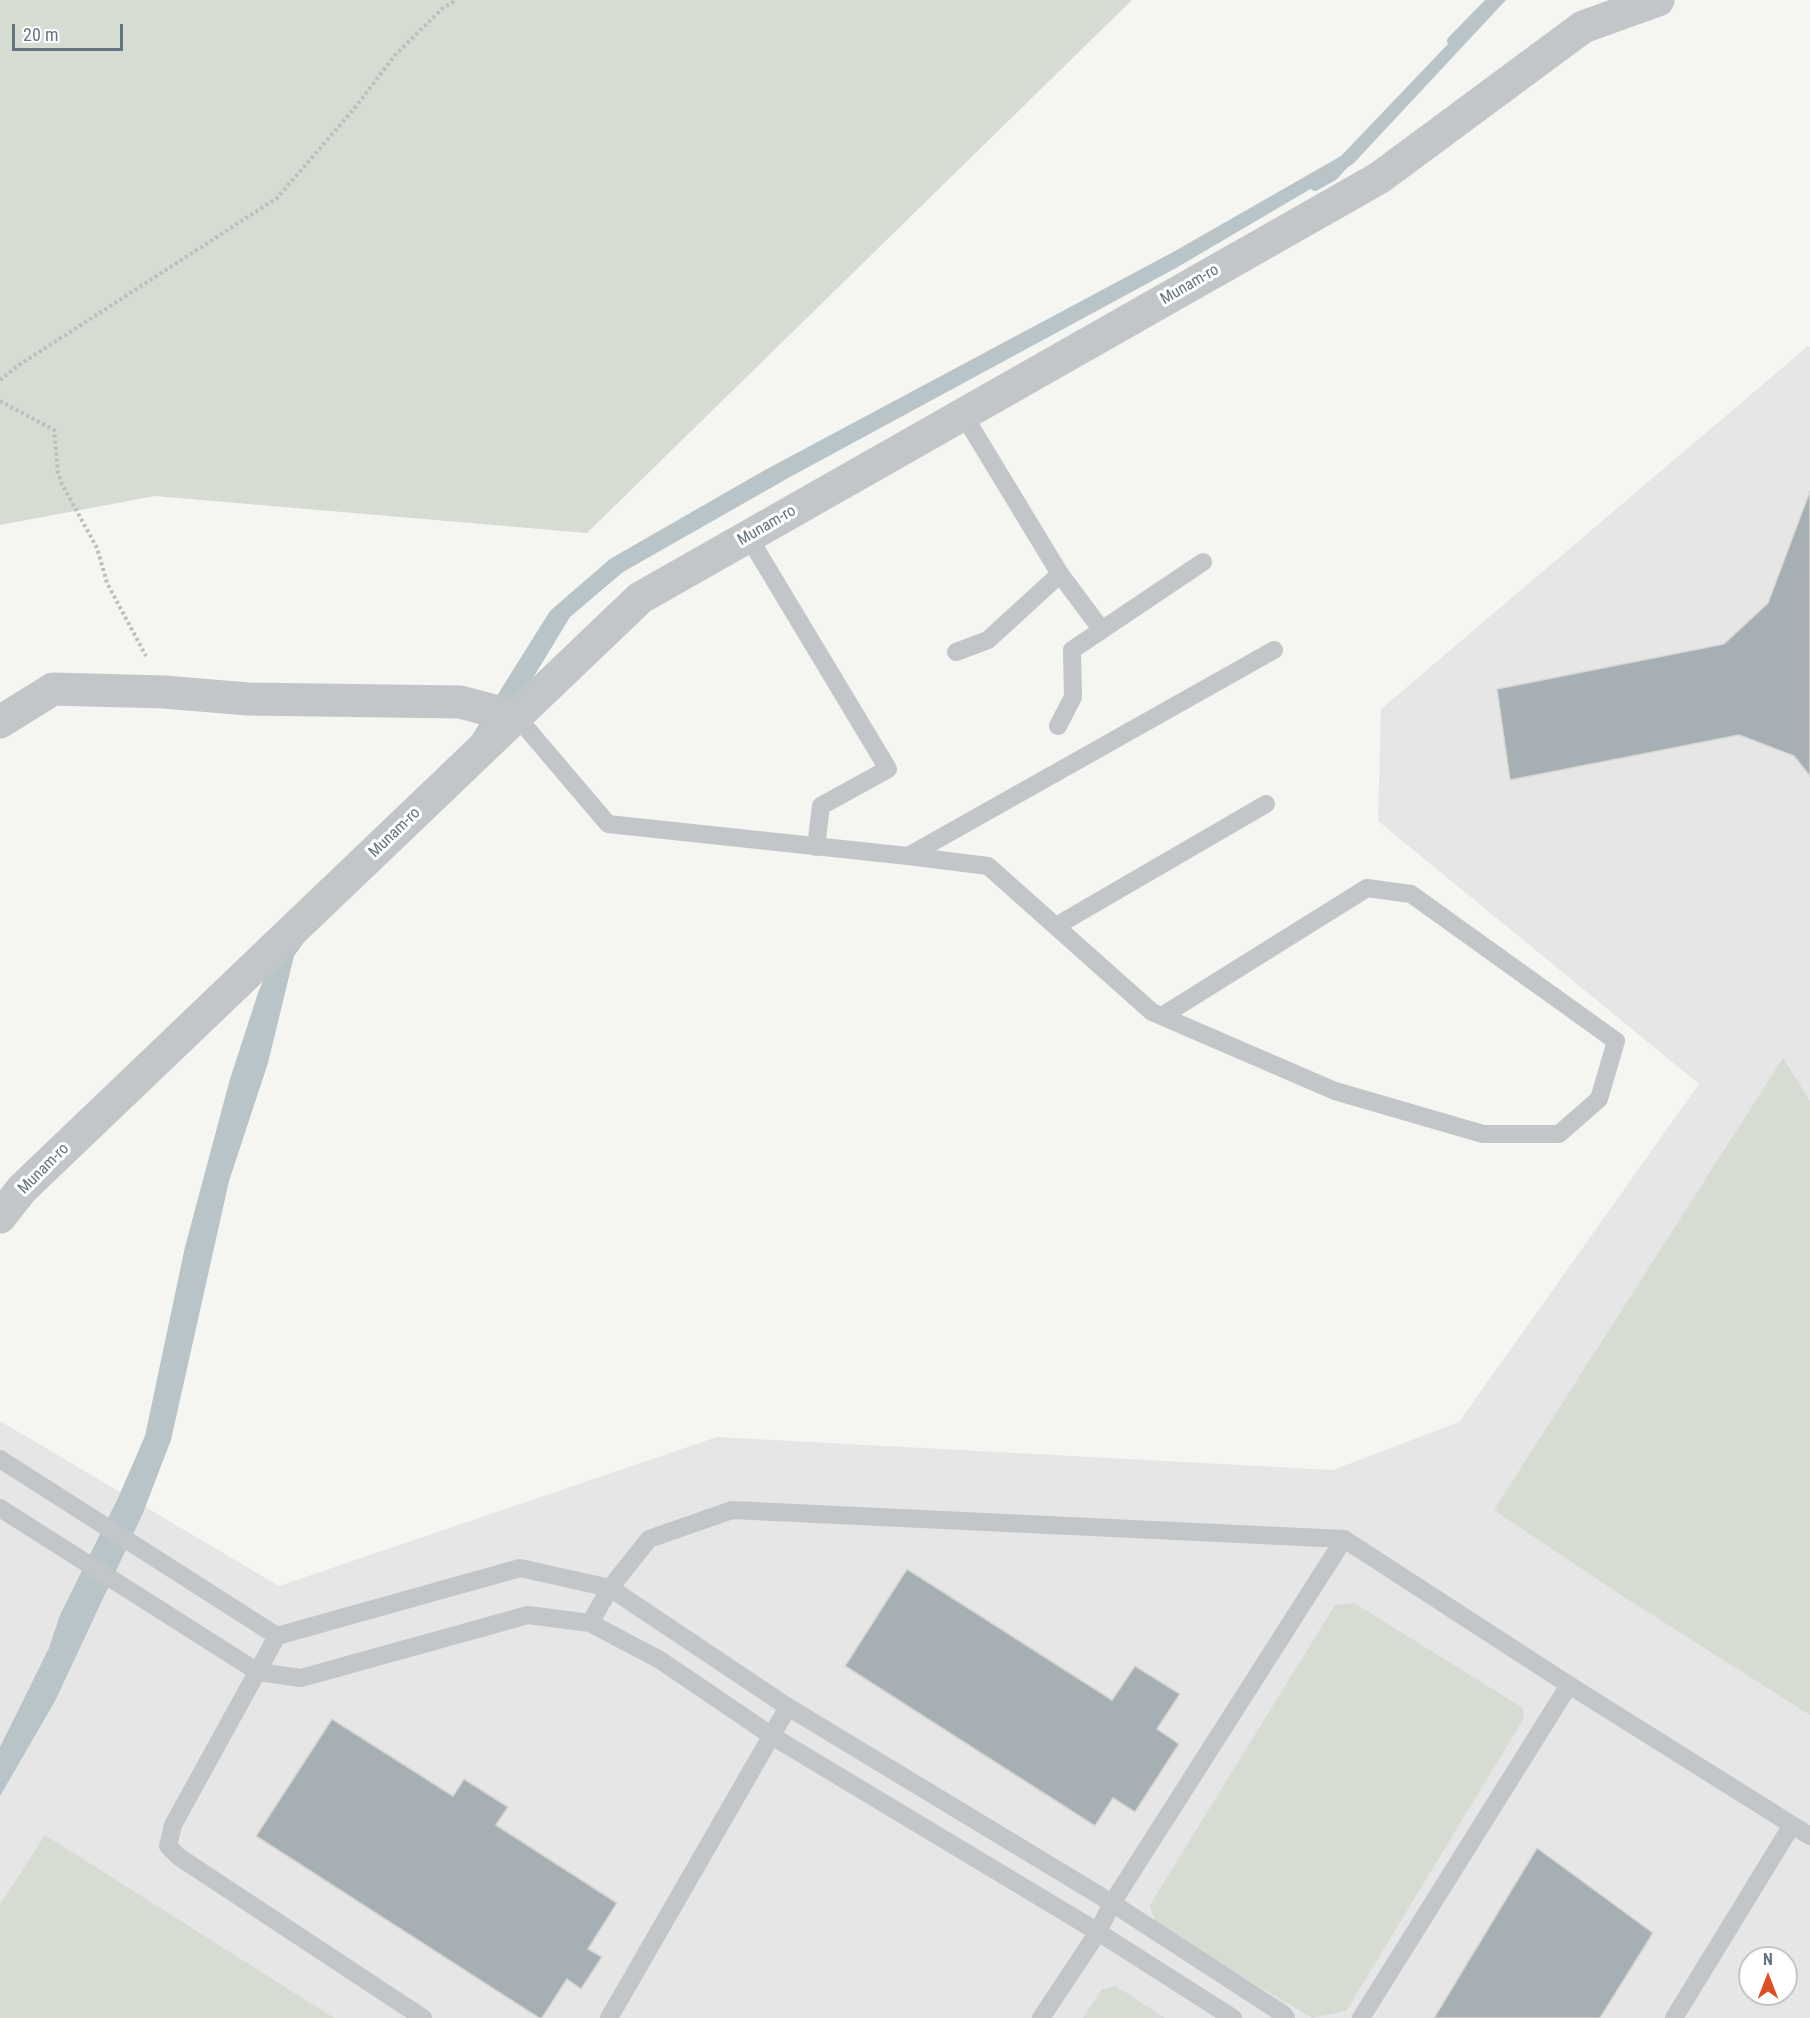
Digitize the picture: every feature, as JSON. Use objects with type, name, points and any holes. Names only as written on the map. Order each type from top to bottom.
[{"type":"street","name":"Munam-ro","points":[[0,1217],[22,1189],[640,598],[1379,178],[1583,27],[1658,0]]},
{"type":"street","points":[[0,722],[52,689],[164,692],[248,699],[460,702],[517,717]]},
{"type":"lane","points":[[963,414],[1060,574],[1101,629]]},
{"type":"lane","points":[[748,536],[888,768],[821,806],[816,847]]},
{"type":"lane","points":[[1058,726],[1073,697],[1072,650],[1203,562]]},
{"type":"lane","points":[[956,651],[988,640],[1060,574]]},
{"type":"lane","points":[[908,856],[1274,650]]},
{"type":"lane","points":[[517,717],[608,824],[988,866],[1152,1012],[1335,1091],[1483,1134],[1559,1134],[1599,1099],[1617,1041],[1411,894],[1367,888],[1162,1016]]},
{"type":"lane","points":[[1056,926],[1266,804]]},
{"type":"lane","points":[[0,1459],[278,1636]]},
{"type":"lane","points":[[0,1508],[258,1672],[301,1678],[528,1616],[590,1623],[660,1660],[772,1736],[1098,1932],[1233,2018]]},
{"type":"lane","points":[[590,1623],[610,1588],[649,1539],[732,1510],[1344,1539],[1569,1685],[1810,1836]]},
{"type":"lane","points":[[1041,2018],[1098,1932],[1112,1903],[1344,1539]]},
{"type":"lane","points":[[423,2018],[179,1857],[168,1846],[173,1825],[278,1636],[520,1568],[610,1588],[789,1707],[1112,1903],[1283,2013],[1286,2018]]},
{"type":"lane","points":[[1361,2018],[1569,1685]]},
{"type":"lane","points":[[609,2018],[789,1707]]},
{"type":"lane","points":[[1674,2018],[1792,1825]]},
{"type":"path","points":[[0,380],[16,367],[278,198],[354,109],[395,55],[442,9],[456,0]]},
{"type":"path","points":[[0,402],[54,430],[58,473],[62,484],[97,548],[107,583],[164,692]]},
{"type":"shaded area","points":[[0,0],[1132,0],[587,533],[155,496],[0,525]]},
{"type":"shaded area","points":[[1490,0],[1506,0],[1353,164],[1176,268],[790,477],[623,572],[570,617],[522,696],[347,882],[294,956],[268,1063],[229,1181],[171,1440],[143,1513],[55,1701],[0,1796],[0,1747],[49,1648],[60,1615],[118,1498],[145,1436],[185,1247],[230,1079],[258,993],[281,938],[463,750],[550,611],[610,559],[765,470],[1175,251],[1341,156]]},
{"type":"shaded area","points":[[1808,346],[1810,347],[1810,2018],[0,2018],[0,1421],[279,1586],[717,1437],[1333,1470],[1459,1422],[1699,1084],[1378,821],[1381,709]]},
{"type":"shaded area","points":[[1783,1058],[1810,1101],[1810,1715],[1621,1595],[1494,1510]]},
{"type":"shaded area","points":[[1354,1603],[1523,1708],[1524,1718],[1346,2011],[1312,2018],[1156,1925],[1150,1905],[1335,1605]]},
{"type":"shaded area","points":[[45,1835],[334,2018],[0,2018],[0,1905]]},
{"type":"shaded area","points":[[1116,1986],[1165,2018],[1083,2018],[1102,1989]]},
{"type":"building","points":[[1810,491],[1810,776],[1794,756],[1739,735],[1510,780],[1497,689],[1724,644],[1768,603]]},
{"type":"building","points":[[907,1569],[1112,1700],[1135,1666],[1180,1694],[1157,1729],[1179,1744],[1135,1812],[1113,1798],[1095,1826],[845,1666]]},
{"type":"building","points":[[332,1719],[453,1796],[464,1779],[508,1807],[496,1825],[617,1903],[588,1949],[602,1957],[581,1989],[567,1979],[542,2018],[539,2018],[256,1836]]},
{"type":"building","points":[[1537,1848],[1653,1933],[1600,2018],[1434,2018]]},
{"type":"waterway","points":[[1452,41],[1492,0]]},
{"type":"waterway","points":[[1315,186],[1333,176],[1343,165]]}]
